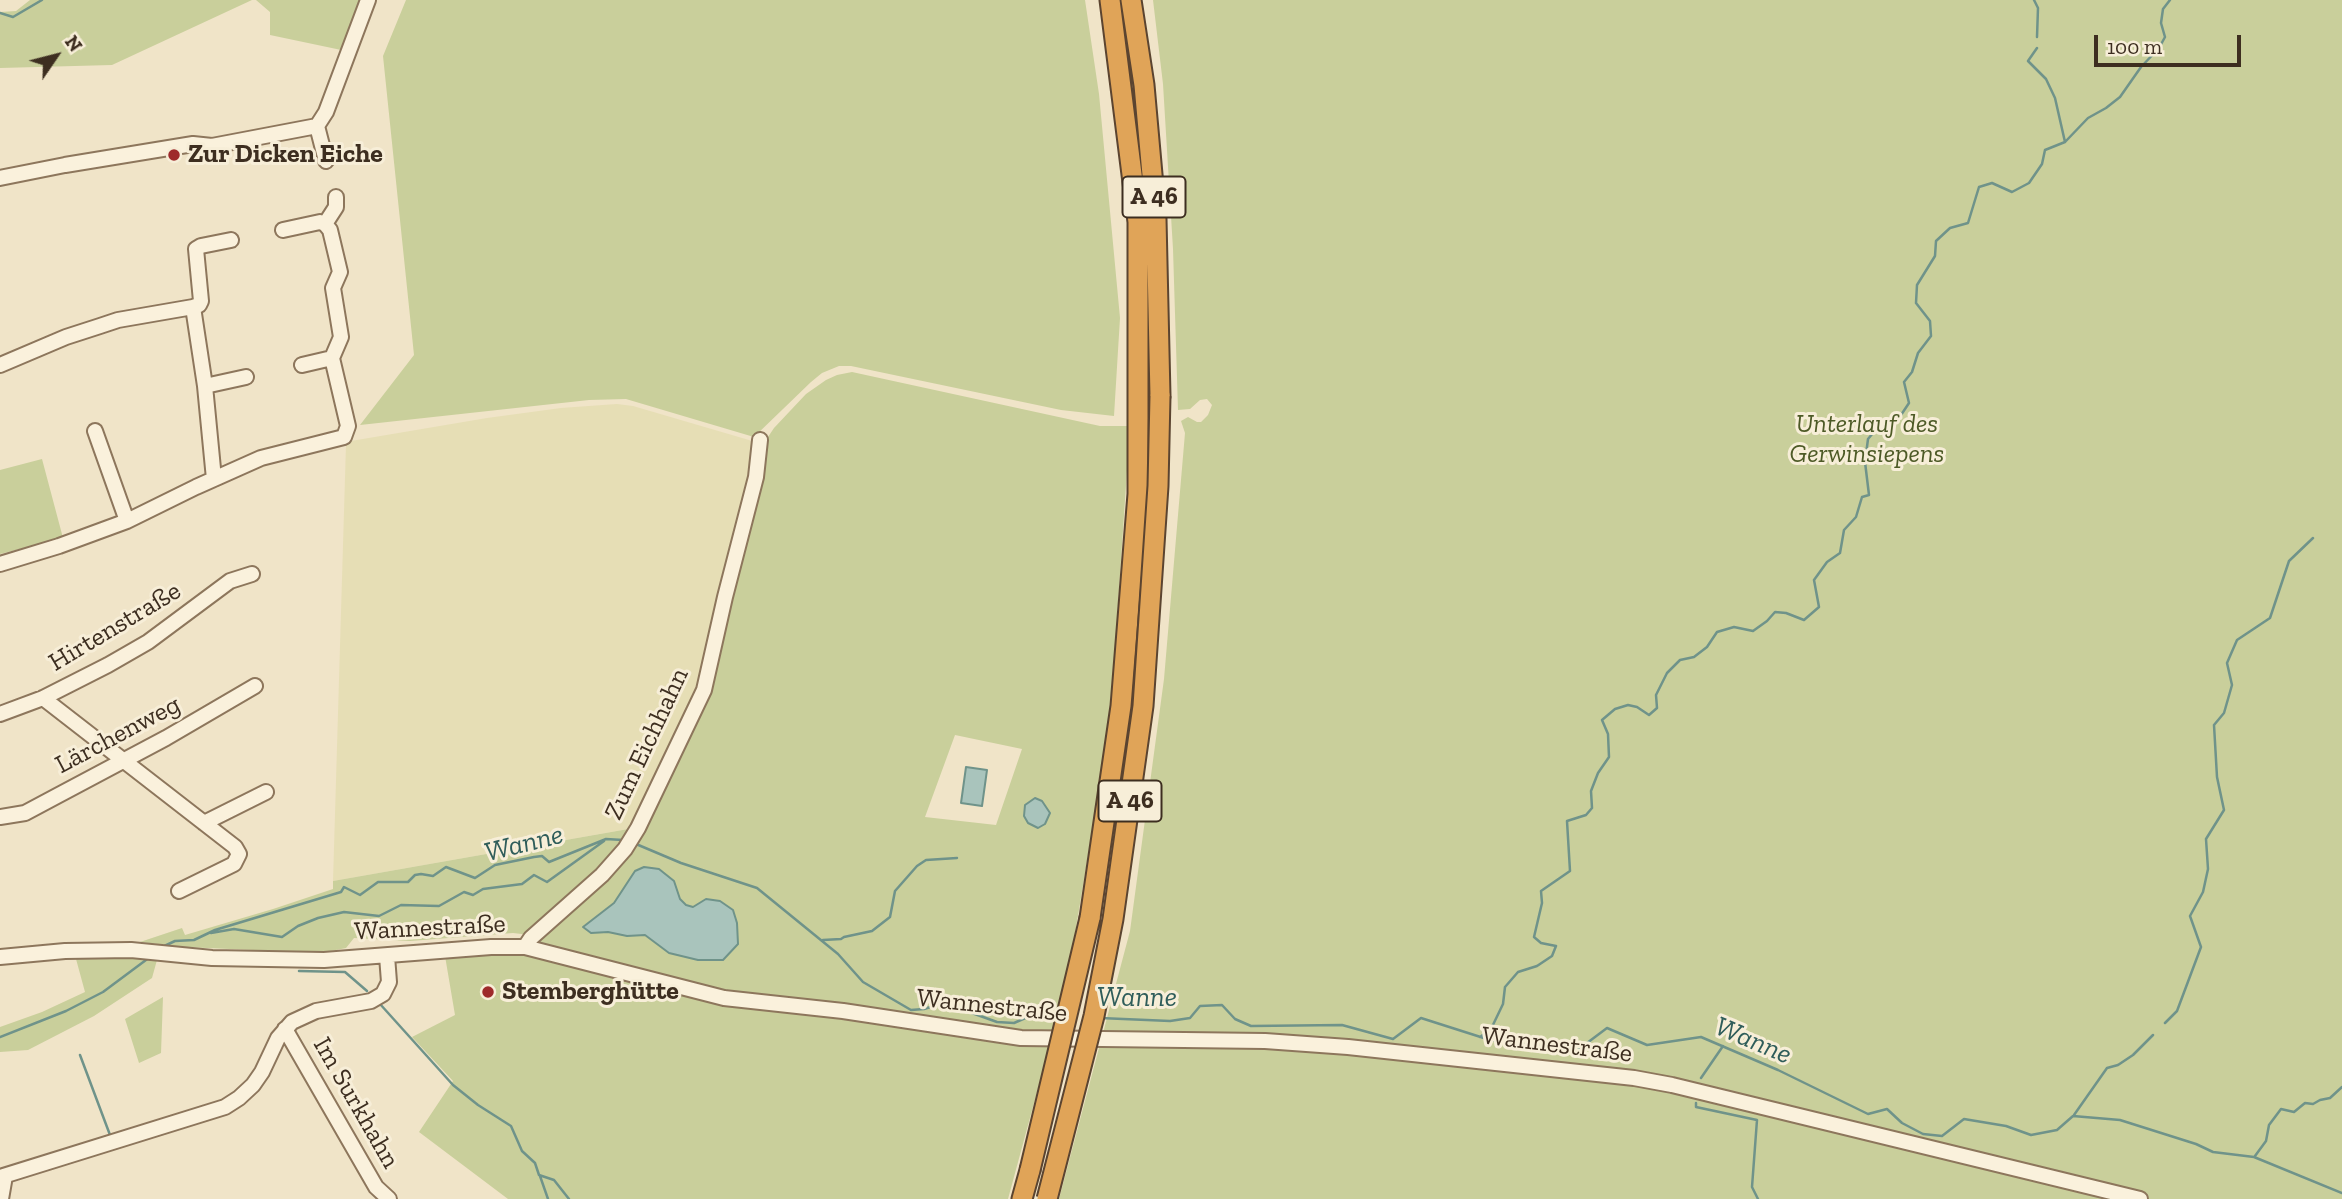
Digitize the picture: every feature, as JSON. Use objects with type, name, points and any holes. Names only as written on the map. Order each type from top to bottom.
[{"type":"highway","name":"A 46","points":[[1022,1199],[1090,918],[1117,732],[1138,494],[1138,222],[1110,0]]},
{"type":"highway","name":"A 46","points":[[1047,1199],[1094,1016],[1113,919],[1143,706],[1158,486],[1160,396],[1156,219],[1144,85],[1131,0]]},
{"type":"street","points":[[0,178],[193,144],[212,146],[317,126],[326,112],[368,0]]},
{"type":"street","points":[[317,126],[326,161]]},
{"type":"street","points":[[326,223],[336,207],[336,197]]},
{"type":"street","points":[[283,230],[326,223]]},
{"type":"street","points":[[0,564],[127,521],[261,458],[344,437],[348,426],[332,358],[341,337],[333,288],[340,272],[326,223]]},
{"type":"street","points":[[0,365],[66,337],[118,320],[200,305],[196,249],[230,240]]},
{"type":"street","points":[[193,307],[204,378],[214,479]]},
{"type":"street","points":[[302,366],[332,358]]},
{"type":"street","points":[[204,378],[246,377]]},
{"type":"street","points":[[95,431],[127,521]]},
{"type":"street","name":"Zum Eichhahn","points":[[526,947],[531,938],[602,875],[625,849],[704,690],[756,477],[760,440]]},
{"type":"street","name":"Hirtenstraße","points":[[0,714],[43,698],[141,646],[230,581],[252,574]]},
{"type":"street","name":"Lärchenweg","points":[[0,817],[24,813],[166,738],[256,686]]},
{"type":"street","points":[[43,698],[235,847],[239,854],[231,866],[179,891]]},
{"type":"street","points":[[204,823],[266,792]]},
{"type":"street","name":"Wannestraße","points":[[0,957],[65,951],[131,950],[212,958],[324,960],[491,947],[526,947],[724,998],[843,1011],[1021,1038],[1265,1041],[1348,1047],[1634,1078],[2140,1199]]},
{"type":"street","points":[[1,1199],[3,1177],[225,1107],[253,1085],[275,1044],[285,1030],[298,1019],[311,1013],[371,1001],[386,990],[389,982],[387,956]]},
{"type":"street","name":"Im Surkhahn","points":[[285,1030],[376,1187],[389,1199]]},
{"type":"shaded area","points":[[617,404],[633,406],[749,440],[757,447],[700,689],[634,828],[333,881],[346,444],[487,418]]},
{"type":"green space","points":[[30,0],[252,0],[112,65],[0,68],[0,12],[16,11]]},
{"type":"green space","points":[[256,0],[361,2],[346,51],[270,35],[270,12]]},
{"type":"green space","points":[[406,0],[1085,0],[1099,94],[1120,318],[1114,416],[1061,410],[851,366],[839,366],[822,373],[811,382],[754,437],[626,399],[589,400],[360,425],[414,355],[383,56]]},
{"type":"green space","name":"Unterlauf des Gerwinsiepens","points":[[1153,0],[2342,0],[2342,1199],[1059,1199],[1130,931],[1164,679],[1185,433],[1181,421],[1188,417],[1201,422],[1212,405],[1207,399],[1200,400],[1190,409],[1178,410],[1173,249],[1163,84]]},
{"type":"green space","points":[[852,372],[1100,426],[1130,426],[1107,740],[1071,958],[1051,1036],[674,983],[530,944],[607,875],[708,690],[766,440],[806,394],[837,375]],"holes":[[[955,735],[1022,749],[996,825],[925,817]],[[680,899],[693,907],[669,953],[645,935],[591,933],[584,926],[614,903]]]},
{"type":"green space","points":[[42,459],[63,538],[0,554],[0,470]]},
{"type":"green space","points":[[634,828],[620,849],[530,935],[513,933],[410,941],[354,938],[346,948],[321,953],[184,947],[140,942],[182,928],[185,935],[273,909],[333,889],[333,881]]},
{"type":"green space","points":[[525,951],[871,1022],[960,1036],[1050,1044],[1008,1199],[508,1199],[419,1132],[453,1081],[412,1037],[455,1015],[445,956]]},
{"type":"green space","points":[[128,957],[157,960],[152,978],[94,1016],[28,1050],[0,1052],[0,1027],[42,1012],[85,992],[76,959]]},
{"type":"green space","points":[[163,997],[161,1053],[139,1063],[125,1019]]},
{"type":"water","points":[[966,767],[987,770],[982,806],[961,803]]},
{"type":"water","points":[[1035,798],[1042,801],[1050,813],[1045,824],[1038,828],[1028,823],[1024,816],[1025,805]]},
{"type":"water","points":[[644,867],[659,869],[674,881],[680,899],[686,905],[693,907],[706,899],[720,901],[733,910],[738,944],[723,960],[698,960],[669,953],[645,935],[591,933],[583,927],[614,903],[635,871]]},
{"type":"waterway","points":[[0,13],[13,17],[42,0]]},
{"type":"waterway","points":[[2034,0],[2038,8],[2037,37]]},
{"type":"waterway","points":[[1480,1037],[1491,1029],[1503,1004],[1505,987],[1518,972],[1537,966],[1552,956],[1556,946],[1541,943],[1534,937],[1542,903],[1541,891],[1570,871],[1567,821],[1586,815],[1592,808],[1591,791],[1598,773],[1609,757],[1608,734],[1602,720],[1615,709],[1628,705],[1649,715],[1657,708],[1656,695],[1667,673],[1680,660],[1694,657],[1707,647],[1717,632],[1734,627],[1753,631],[1775,612],[1804,620],[1819,607],[1814,580],[1827,562],[1840,553],[1844,530],[1856,517],[1862,497],[1869,495],[1865,462],[1868,439],[1883,421],[1901,415],[1909,403],[1904,382],[1912,372],[1918,353],[1931,336],[1930,321],[1916,303],[1917,285],[1935,256],[1936,241],[1950,228],[1968,223],[1979,187],[1992,183],[2012,192],[2029,183],[2042,164],[2045,150],[2065,142],[2088,118],[2120,97],[2165,37],[2161,23],[2163,9],[2170,0]]},
{"type":"waterway","points":[[2037,48],[2028,61],[2046,79],[2055,98],[2065,142]]},
{"type":"waterway","points":[[2165,1023],[2177,1011],[2201,947],[2190,916],[2203,892],[2208,869],[2206,839],[2224,810],[2217,777],[2214,725],[2224,713],[2232,685],[2227,663],[2237,640],[2270,618],[2289,561],[2313,538]]},
{"type":"waterway","name":"Wanne","points":[[160,948],[175,941],[194,940],[215,930],[341,892],[344,887],[360,895],[378,882],[408,882],[415,875],[433,876],[446,867],[475,878],[495,865],[542,856],[549,862],[606,839],[623,840]]},
{"type":"waterway","points":[[211,933],[234,929],[282,937],[298,926],[344,912],[379,916],[401,905],[439,906],[464,892],[473,895],[483,889],[522,884],[534,875],[547,882],[604,841]]},
{"type":"waterway","name":"Wanne","points":[[636,844],[681,863],[757,888],[838,954],[863,982],[911,1010],[944,1003],[997,1022],[1014,1023],[1030,1016],[1058,1018]]},
{"type":"waterway","points":[[823,940],[841,939],[872,931],[890,917],[895,891],[917,866],[926,860],[957,858]]},
{"type":"waterway","name":"Wanne","points":[[0,1037],[66,1011],[103,992],[150,957]]},
{"type":"waterway","points":[[299,971],[345,972],[367,991]]},
{"type":"waterway","points":[[380,1004],[453,1085],[511,1126],[522,1151],[535,1163],[539,1175],[554,1180],[569,1199]]},
{"type":"waterway","name":"Wanne","points":[[1100,1018],[1170,1021],[1190,1018],[1200,1006],[1222,1005],[1235,1019],[1251,1026],[1342,1025],[1393,1039],[1421,1018],[1490,1040],[1575,1052],[1607,1028],[1647,1045],[1701,1037],[1778,1070],[1868,1114],[1887,1109],[1902,1123],[1923,1134],[1942,1136],[1964,1119],[2006,1126],[2031,1135],[2057,1130],[2073,1116],[2120,1120],[2213,1152],[2254,1157],[2342,1193]]},
{"type":"waterway","points":[[2074,1115],[2107,1068],[2118,1065],[2133,1055],[2153,1035]]},
{"type":"waterway","points":[[1701,1078],[1723,1046]]},
{"type":"waterway","points":[[80,1055],[110,1135]]},
{"type":"waterway","points":[[2255,1156],[2266,1141],[2269,1125],[2281,1109],[2294,1112],[2305,1103],[2313,1104],[2330,1098],[2342,1087]]},
{"type":"waterway","points":[[1696,1103],[1696,1107],[1757,1120],[1752,1187],[1758,1199]]},
{"type":"waterway","points":[[540,1176],[548,1199]]},
{"type":"place","name":"Zur Dicken Eiche","points":[[174,155]]},
{"type":"place","name":"Stemberghütte","points":[[488,992]]}]
